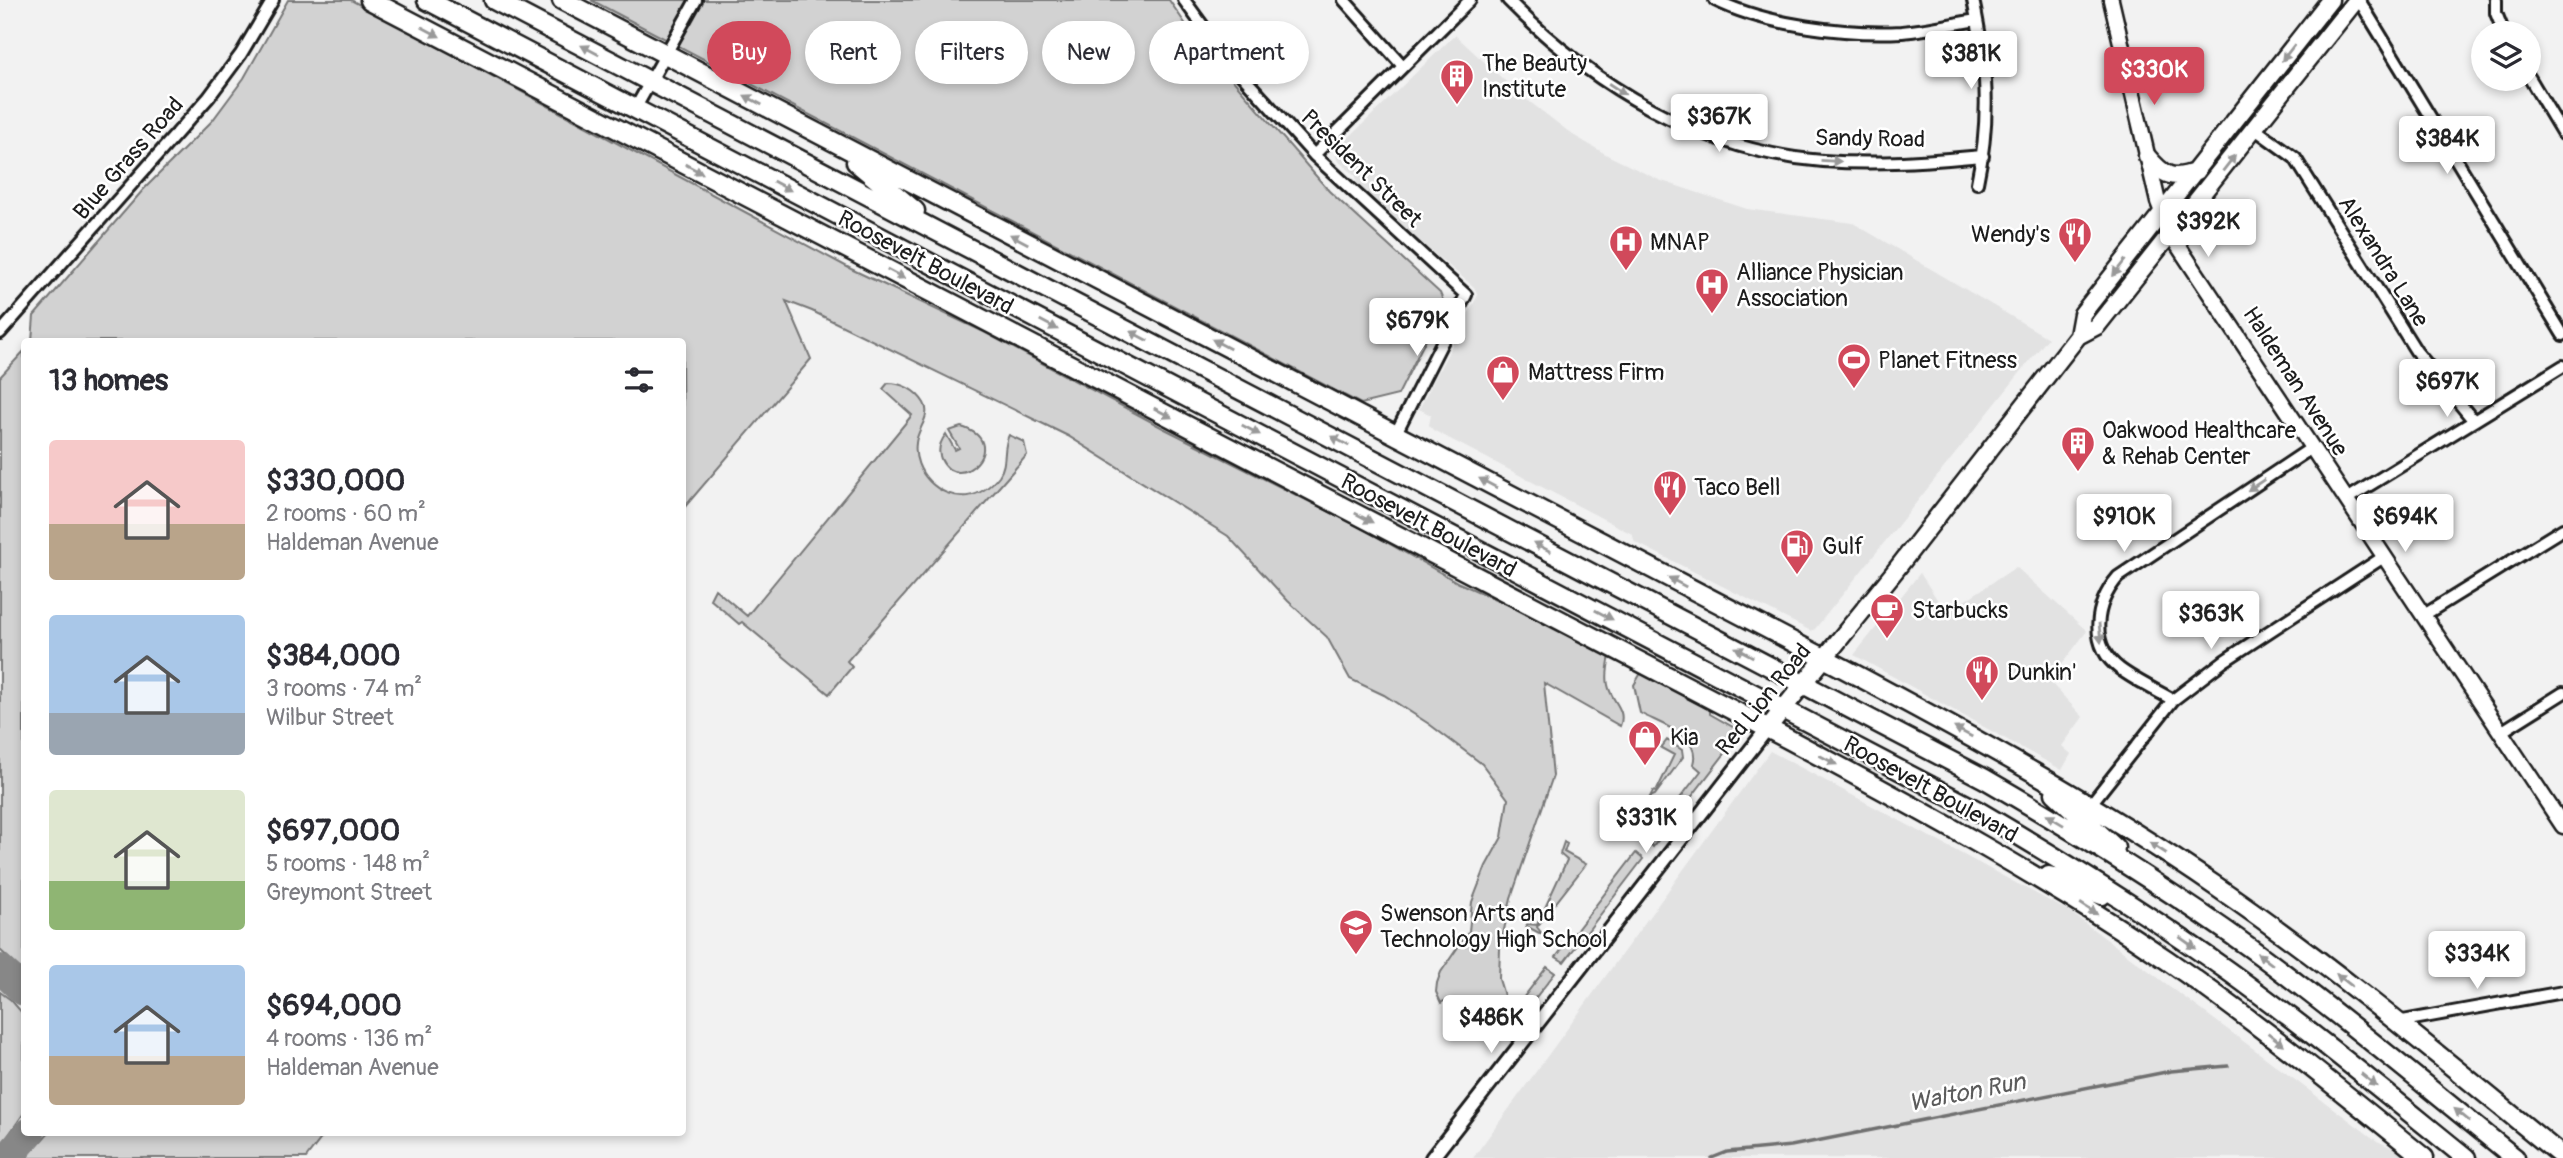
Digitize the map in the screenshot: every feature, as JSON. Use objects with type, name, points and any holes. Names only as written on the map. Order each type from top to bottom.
[{"type":"highway","name":"Roosevelt Boulevard","points":[[370,0],[1912,805],[2016,864],[2117,927],[2214,993],[2313,1068],[2424,1158]]},
{"type":"highway","name":"Roosevelt Boulevard","points":[[426,0],[1978,811],[2181,937],[2279,1008],[2466,1158]]},
{"type":"highway","name":"Roosevelt Boulevard","points":[[494,0],[1985,779],[2198,912],[2297,983],[2515,1158]]},
{"type":"highway","points":[[562,0],[2029,768],[2256,914],[2397,1022],[2563,1157]]},
{"type":"highway","points":[[831,140],[942,234]]},
{"type":"highway","points":[[1010,334],[1116,360]]},
{"type":"highway","points":[[1411,514],[1501,590]]},
{"type":"highway","points":[[2029,768],[2148,879]]},
{"type":"highway","points":[[2016,864],[2131,905]]},
{"type":"main road","name":"Haldeman Avenue","points":[[2111,0],[2161,215],[2171,235],[2563,826]]},
{"type":"main road","name":"Red Lion Road","points":[[2078,336],[2082,314],[2330,0]]},
{"type":"main road","name":"Red Lion Road","points":[[1767,729],[2078,336],[2097,326],[2357,0]]},
{"type":"main road","points":[[2147,156],[2158,169],[2174,176],[2182,177],[2197,171]]},
{"type":"street","name":"Blue Grass Road","points":[[0,333],[209,97],[234,64],[273,0]]},
{"type":"street","points":[[635,109],[696,0]]},
{"type":"street","name":"President Street","points":[[1184,0],[1227,59],[1314,155],[1465,295],[1395,435]]},
{"type":"street","points":[[1344,0],[1402,65]]},
{"type":"street","points":[[1314,155],[1470,0]]},
{"type":"street","name":"Sandy Road","points":[[1508,0],[1534,27],[1586,70],[1636,102],[1683,124],[1760,151],[1821,161],[1899,164],[1983,156]]},
{"type":"street","points":[[1715,0],[1734,10],[1823,29],[1904,32],[1977,20]]},
{"type":"street","points":[[1973,0],[1987,82],[1986,132],[1977,183]]},
{"type":"street","points":[[2357,0],[2563,335]]},
{"type":"street","points":[[2496,0],[2499,21]]},
{"type":"street","points":[[2537,91],[2563,134]]},
{"type":"street","name":"Alexandra Lane","points":[[2255,130],[2295,158],[2416,351],[2474,421]]},
{"type":"street","points":[[2347,499],[2563,366]]},
{"type":"street","points":[[2173,700],[2120,669],[2099,642],[2098,625],[2106,590],[2118,577],[2313,447]]},
{"type":"street","points":[[2424,615],[2563,529]]},
{"type":"street","points":[[2090,805],[2173,700],[2224,661],[2385,556]]},
{"type":"street","points":[[2501,732],[2563,693]]},
{"type":"street","name":"Red Lion Road","points":[[1432,1158],[1767,729]]},
{"type":"street","points":[[2397,1022],[2563,992]]},
{"type":"shaded area","points":[[288,0],[351,0],[851,269],[984,332],[1163,428],[1356,525],[1459,583],[1518,609],[1610,656],[1607,682],[1620,710],[1620,726],[1544,683],[1553,776],[1511,898],[1500,948],[1499,979],[1510,1015],[1547,967],[1555,973],[1514,1025],[1512,1023],[1497,1038],[1488,1037],[1444,1001],[1441,1003],[1436,992],[1437,983],[1441,972],[1469,931],[1472,902],[1486,866],[1502,837],[1508,799],[1482,764],[1429,724],[1384,695],[1350,679],[1327,637],[1288,601],[1228,536],[1068,436],[812,311],[786,301],[811,359],[686,505],[686,338],[32,338],[34,316],[143,190],[212,121],[244,78]]},
{"type":"shaded area","points":[[591,0],[1169,0],[1183,21],[1149,21],[1149,84],[1236,84],[1329,191],[1440,293],[1444,303],[1398,395],[1361,404],[751,84],[791,84],[791,21],[707,21],[707,61]]},
{"type":"shaded area","points":[[1455,35],[1517,92],[1573,135],[1609,156],[1659,180],[1747,209],[1853,223],[2048,338],[1815,629],[1811,631],[1635,542],[1632,534],[1433,430],[1429,425],[1431,415],[1419,409],[1478,295],[1474,287],[1405,229],[1357,183],[1356,176],[1337,160],[1336,155],[1339,147]]},
{"type":"shaded area","points":[[21,354],[21,969],[0,950],[0,377]]},
{"type":"shaded area","points":[[888,383],[908,388],[924,403],[925,418],[916,443],[918,464],[930,482],[947,493],[957,496],[973,495],[993,483],[1002,471],[1009,435],[1024,442],[1027,455],[847,661],[852,667],[829,694],[710,599],[715,589],[747,616],[912,415],[883,389]]},
{"type":"shaded area","points":[[961,427],[976,434],[982,443],[982,453],[969,469],[959,472],[949,469],[941,459],[939,449],[946,434],[955,450],[959,448],[949,431]]},
{"type":"shaded area","points":[[2016,567],[2087,631],[2049,681],[2083,717],[2062,746],[2071,754],[2062,770],[1854,655],[1920,573],[1946,613]]},
{"type":"shaded area","points":[[1641,673],[1710,710],[1710,714],[1738,730],[1739,735],[1653,847],[1647,841],[1701,771],[1693,764],[1694,754],[1685,738],[1640,713],[1634,685]]},
{"type":"shaded area","points":[[1667,740],[1682,750],[1683,757],[1655,795],[1650,797],[1653,791],[1656,792],[1674,755],[1661,748]]},
{"type":"shaded area","points":[[1770,751],[2070,912],[2377,1141],[2415,1158],[1473,1158]]},
{"type":"shaded area","points":[[1564,842],[1567,844],[1564,852],[1586,864],[1537,927],[1543,935],[1526,926],[1537,925],[1567,860],[1560,854]]},
{"type":"shaded area","points":[[1636,853],[1643,859],[1564,962],[1556,957]]},
{"type":"shaded area","points":[[0,992],[21,1012],[21,1117],[0,1147]]},
{"type":"shaded area","points":[[45,1136],[323,1136],[306,1158],[26,1158]]},
{"type":"waterway","name":"Walton Run","points":[[1712,1158],[1727,1152],[1791,1146],[2171,1071],[2228,1066]]},
{"type":"taxiway","points":[[0,969],[21,988]]},
{"type":"taxiway","points":[[7,1158],[26,1136]]},
{"type":"place","name":"The Beauty Institute","points":[[1457,106]]},
{"type":"place","name":"Wendy's","points":[[2075,264]]},
{"type":"place","name":"MNAP","points":[[1626,272]]},
{"type":"place","name":"Alliance Physician Association","points":[[1712,315]]},
{"type":"place","name":"Planet Fitness","points":[[1854,390]]},
{"type":"place","name":"Mattress Firm","points":[[1503,402]]},
{"type":"place","name":"Oakwood Healthcare & Rehab Center","points":[[2078,473]]},
{"type":"place","name":"Taco Bell","points":[[1670,517]]},
{"type":"place","name":"Gulf","points":[[1797,576]]},
{"type":"place","name":"Starbucks","points":[[1887,640]]},
{"type":"place","name":"Dunkin'","points":[[1982,702]]},
{"type":"place","name":"Kia","points":[[1645,767]]},
{"type":"place","name":"Swenson Arts and Technology High School","points":[[1356,956]]}]
